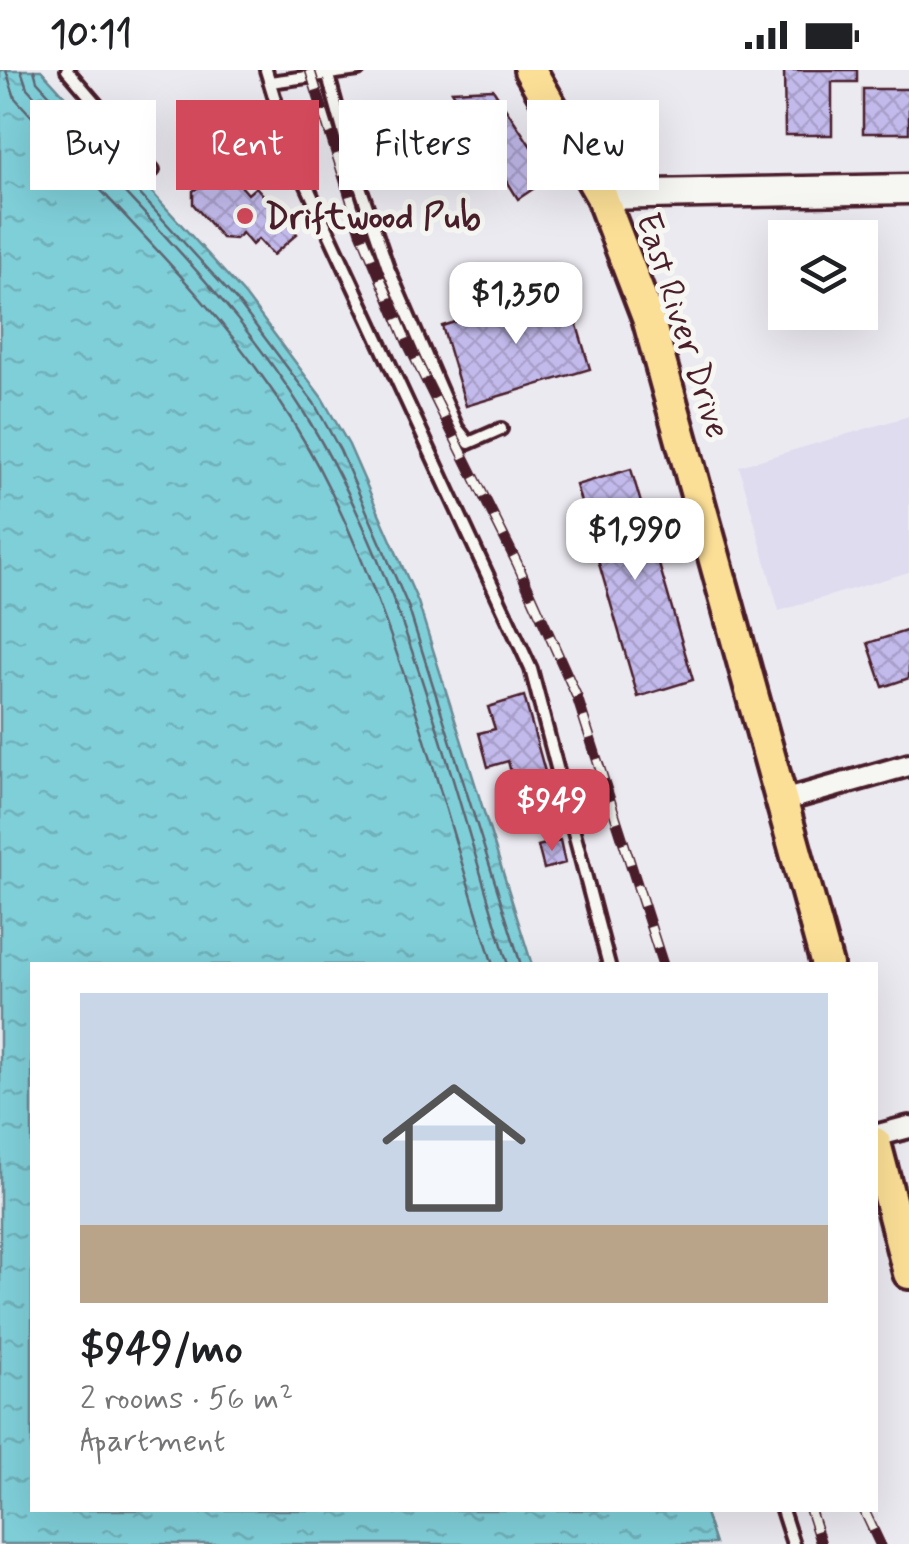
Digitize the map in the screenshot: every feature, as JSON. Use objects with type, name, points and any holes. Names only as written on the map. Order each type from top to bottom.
[{"type":"main road","name":"East River Drive","points":[[530,70],[601,195],[648,318],[825,962]]},
{"type":"main road","points":[[878,1151],[909,1273]]},
{"type":"street","points":[[601,195],[909,189]]},
{"type":"street","points":[[782,801],[909,765]]},
{"type":"street","points":[[878,1138],[909,1127]]},
{"type":"lane","points":[[67,70],[93,100]]},
{"type":"lane","points":[[358,70],[268,76],[298,166],[531,670],[608,962]]},
{"type":"lane","points":[[328,72],[388,268],[456,428],[469,443],[502,429]]},
{"type":"lane","points":[[783,1512],[793,1544]]},
{"type":"shaded area","points":[[909,416],[909,572],[779,611],[739,466]]},
{"type":"water","points":[[0,70],[41,70],[68,100],[30,100],[30,190],[150,190],[245,295],[322,398],[349,445],[418,602],[531,962],[30,962],[30,1512],[705,1512],[715,1544],[0,1544]]},
{"type":"building","points":[[784,70],[857,70],[857,82],[832,82],[832,135],[785,135]]},
{"type":"building","points":[[493,89],[500,100],[458,100],[452,91]]},
{"type":"building","points":[[863,89],[909,89],[909,133],[863,133]]},
{"type":"building","points":[[507,110],[527,141],[527,190],[532,190],[518,199],[507,181]]},
{"type":"building","name":"Driftwood Pub","points":[[245,190],[248,194],[259,190],[275,208],[286,204],[289,209],[283,219],[297,234],[273,255],[258,239],[252,245],[242,233],[235,239],[222,238],[193,204],[193,191]]},
{"type":"building","points":[[566,288],[590,369],[466,406],[442,326]]},
{"type":"building","points":[[631,469],[693,680],[638,697],[576,485]]},
{"type":"building","points":[[909,630],[909,678],[883,687],[868,643]]},
{"type":"building","points":[[524,696],[547,779],[515,788],[508,761],[488,767],[479,733],[495,729],[488,707]]},
{"type":"building","points":[[560,840],[565,863],[544,869],[538,846]]},
{"type":"railway","points":[[310,70],[361,232],[407,342],[517,563],[577,697],[662,962]]},
{"type":"railway","points":[[811,1512],[821,1544]]},
{"type":"railway","points":[[865,1512],[880,1544]]},
{"type":"place","name":"Driftwood Pub","points":[[245,216]]}]
